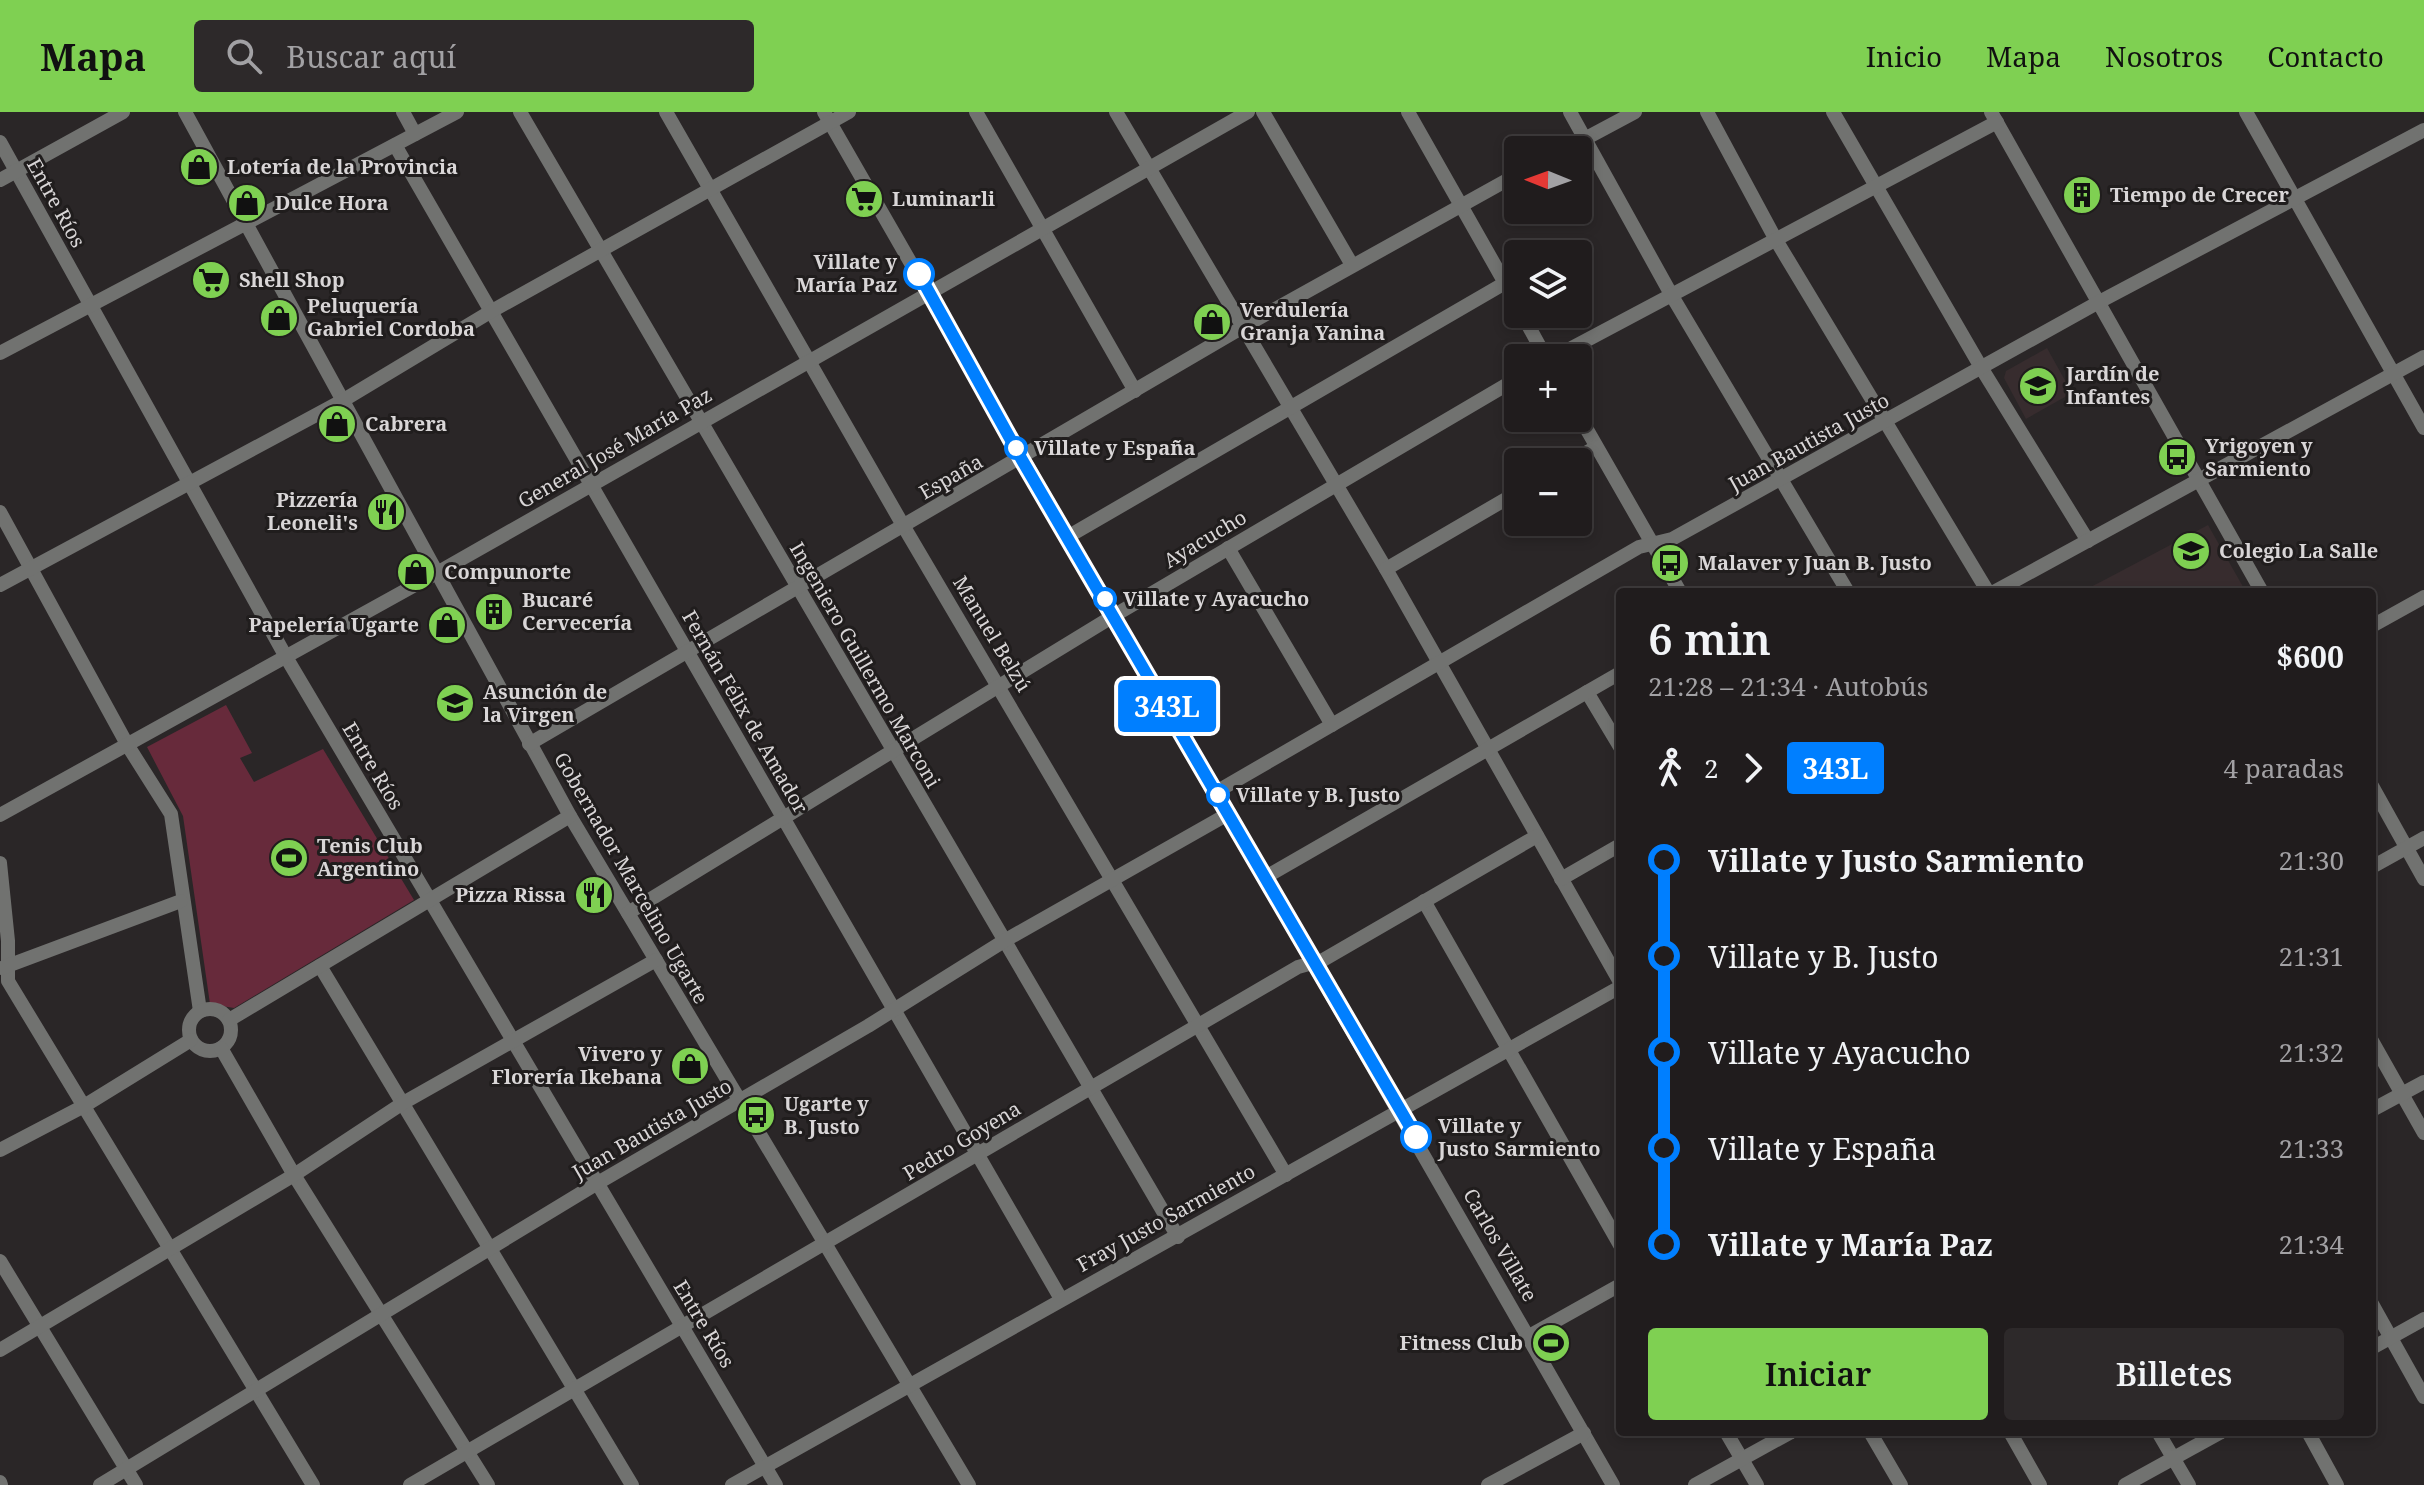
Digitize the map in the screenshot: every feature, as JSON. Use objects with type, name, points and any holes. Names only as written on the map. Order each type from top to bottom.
[{"type":"street","points":[[0,180],[123,112]]},
{"type":"street","name":"Gobernador Marcelino Ugarte","points":[[185,112],[570,816],[969,1485]]},
{"type":"street","points":[[403,112],[415,134]]},
{"type":"street","points":[[0,353],[457,112]]},
{"type":"street","name":"Ingeniero Guillermo Marconi","points":[[520,112],[1178,1237]]},
{"type":"street","name":"Manuel Belzú","points":[[666,112],[811,360],[904,527],[1001,686],[1286,1175]]},
{"type":"street","points":[[0,585],[342,401],[490,312],[711,189],[827,117],[849,112]]},
{"type":"street","points":[[976,112],[1135,391]]},
{"type":"street","points":[[1116,112],[1386,569],[1616,977]]},
{"type":"street","name":"General José María Paz","points":[[0,815],[435,574],[928,291],[1248,112]]},
{"type":"street","points":[[1263,112],[1352,265]]},
{"type":"street","points":[[1408,112],[1504,281]]},
{"type":"street","points":[[1570,112],[1585,136]]},
{"type":"street","points":[[1590,136],[1635,112]]},
{"type":"street","points":[[1707,112],[1776,240],[1989,588]]},
{"type":"street","points":[[1833,112],[1982,369],[2088,541]]},
{"type":"street","points":[[2246,112],[2424,428]]},
{"type":"street","name":"Carlos Villate","points":[[827,117],[1022,460],[1401,1111],[1613,1485]]},
{"type":"street","points":[[1580,344],[1875,187],[1994,117],[2260,588]]},
{"type":"street","name":"Juan Bautista Justo","points":[[1216,792],[1639,547],[1665,543],[2099,302],[2424,130]]},
{"type":"street","name":"Entre Ríos","points":[[0,142],[286,657],[776,1485]]},
{"type":"street","name":"Fernán Félix de Amador","points":[[395,145],[1061,1299]]},
{"type":"street","points":[[1592,149],[1672,296],[1846,588]]},
{"type":"street","name":"España","points":[[529,744],[1022,460],[1243,327],[1504,181]]},
{"type":"street","points":[[1069,536],[1504,284]]},
{"type":"street","points":[[1999,588],[2424,357]]},
{"type":"street","name":"Ayacucho","points":[[628,913],[1115,615],[1504,386]]},
{"type":"street","points":[[1588,432],[1678,588]]},
{"type":"street","points":[[1592,449],[1596,447]]},
{"type":"street","points":[[1386,569],[1504,500]]},
{"type":"street","points":[[0,512],[128,746],[171,814],[181,901],[200,1011]]},
{"type":"street","points":[[1228,548],[1332,725]]},
{"type":"street","points":[[2376,624],[2424,597]]},
{"type":"street","points":[[1264,878],[1616,675]]},
{"type":"street","points":[[1587,692],[1616,740]]},
{"type":"street","points":[[2376,793],[2424,879]]},
{"type":"street","name":"Juan Bautista Justo","points":[[100,1485],[258,1392],[489,1248],[739,1102],[1004,941],[1115,881],[1228,814]]},
{"type":"street","points":[[229,1020],[570,816]]},
{"type":"street","name":"Pedro Goyena","points":[[410,1485],[828,1244],[1298,967],[1314,962],[1537,836]]},
{"type":"street","points":[[2376,865],[2424,838]]},
{"type":"street","points":[[1561,879],[1616,847]]},
{"type":"street","points":[[0,863],[4,967],[8,981],[172,1247],[313,1485]]},
{"type":"street","points":[[4,967],[181,901]]},
{"type":"street","points":[[1424,901],[1616,1238]]},
{"type":"street","points":[[0,1350],[294,1175],[403,1103],[656,960]]},
{"type":"street","points":[[320,966],[632,1485]]},
{"type":"street","name":"Fray Justo Sarmiento","points":[[732,1485],[1061,1299],[1178,1237],[1616,986]]},
{"type":"street","points":[[200,1011],[219,1011],[229,1020],[230,1039],[221,1048],[208,1052],[191,1040],[190,1021],[200,1011]]},
{"type":"street","points":[[0,1150],[84,1106],[191,1040]]},
{"type":"street","points":[[221,1048],[294,1175],[488,1485]]},
{"type":"street","points":[[2376,1048],[2424,1133]]},
{"type":"street","points":[[2376,1108],[2424,1082]]},
{"type":"street","points":[[0,1261],[136,1485]]},
{"type":"street","points":[[1529,1336],[1616,1287]]},
{"type":"street","points":[[2376,1311],[2424,1397]]},
{"type":"street","points":[[2376,1346],[2424,1319]]},
{"type":"street","points":[[1488,1485],[1584,1433]]},
{"type":"street","points":[[1728,1436],[1757,1485]]},
{"type":"street","points":[[1695,1485],[1784,1436]]},
{"type":"street","points":[[1872,1436],[1901,1485]]},
{"type":"street","points":[[2012,1436],[2040,1485]]},
{"type":"street","points":[[2160,1436],[2189,1485]]},
{"type":"street","points":[[2125,1485],[2214,1436]]},
{"type":"street","points":[[2310,1436],[2337,1485]]},
{"type":"shaded area","name":"Jardín de Infantes","points":[[2047,348],[2072,393],[2026,419],[2004,378],[2006,371]]},
{"type":"shaded area","name":"Colegio La Salle","points":[[2208,525],[2244,588],[2089,588]]},
{"type":"shaded area","name":"Tenis Club Argentino","points":[[226,705],[252,753],[240,758],[254,782],[323,749],[414,900],[234,1008],[210,1004],[183,816],[147,747]]},
{"type":"bus line","name":"343L","points":[[919,274],[1022,460],[1115,615],[1416,1137]]},
{"type":"place","name":"Lotería de la Provincia","points":[[199,167]]},
{"type":"place","name":"Tiempo de Crecer","points":[[2082,195]]},
{"type":"place","name":"Luminarli","points":[[864,199]]},
{"type":"place","name":"Dulce Hora","points":[[247,203]]},
{"type":"place","name":"Villate y María Paz","points":[[919,274]]},
{"type":"place","name":"Shell Shop","points":[[211,280]]},
{"type":"place","name":"Peluquería Gabriel Cordoba","points":[[279,318]]},
{"type":"place","name":"Verdulería Granja Yanina","points":[[1212,322]]},
{"type":"place","name":"Jardín de Infantes","points":[[2038,386]]},
{"type":"place","name":"Cabrera","points":[[337,424]]},
{"type":"place","name":"Villate y España","points":[[1016,448]]},
{"type":"place","name":"Yrigoyen y Sarmiento","points":[[2177,457]]},
{"type":"place","name":"Pizzería Leoneli's","points":[[386,512]]},
{"type":"place","name":"Colegio La Salle","points":[[2191,551]]},
{"type":"place","name":"Malaver y Juan B. Justo","points":[[1670,563]]},
{"type":"place","name":"Compunorte","points":[[416,572]]},
{"type":"place","name":"Villate y Ayacucho","points":[[1105,599]]},
{"type":"place","name":"Bucaré Cervecería","points":[[494,612]]},
{"type":"place","name":"Papelería Ugarte","points":[[447,625]]},
{"type":"place","name":"Asunción de la Virgen","points":[[455,703]]},
{"type":"place","name":"Villate y B. Justo","points":[[1218,795]]},
{"type":"place","name":"Tenis Club Argentino","points":[[289,858]]},
{"type":"place","name":"Pizza Rissa","points":[[594,895]]},
{"type":"place","name":"Vivero y Florería Ikebana","points":[[690,1066]]},
{"type":"place","name":"Ugarte y B. Justo","points":[[756,1115]]},
{"type":"place","name":"Villate y Justo Sarmiento","points":[[1416,1137]]},
{"type":"place","name":"Fitness Club","points":[[1551,1343]]}]
